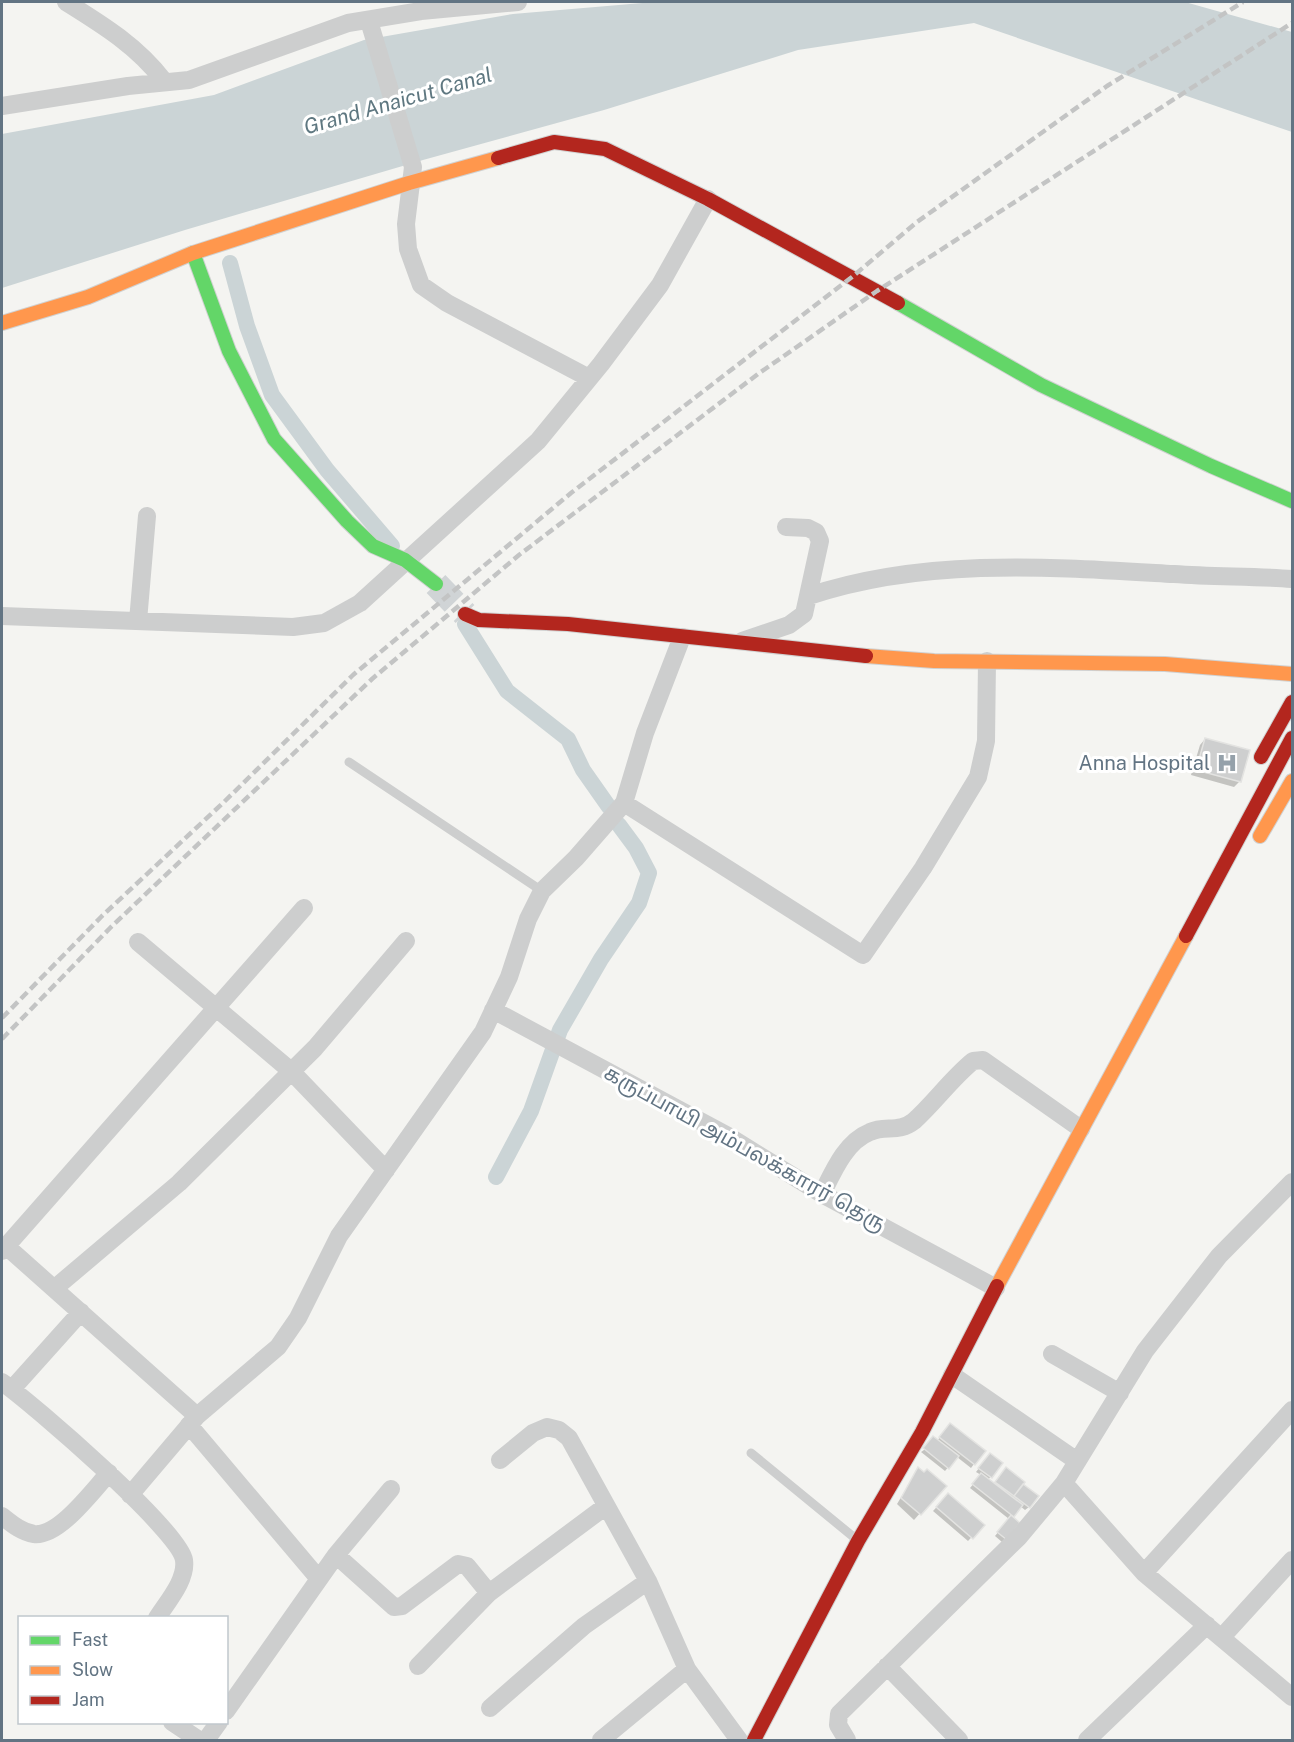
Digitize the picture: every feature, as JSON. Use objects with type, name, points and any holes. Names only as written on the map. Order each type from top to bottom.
[{"type":"main road","points":[[2,323],[88,297],[193,253],[411,175],[554,142],[604,149],[708,199],[864,283],[1041,385],[1211,466],[1293,501]]},
{"type":"main road","points":[[193,253],[229,351],[274,440],[346,521],[373,546],[405,560],[436,584]]},
{"type":"main road","points":[[465,614],[479,620],[568,624],[934,662],[1165,664],[1293,674]]},
{"type":"main road","points":[[1257,765],[1293,702]]},
{"type":"main road","points":[[754,1740],[858,1541],[952,1375],[1081,1129],[1293,738]]},
{"type":"main road","points":[[1252,849],[1293,781]]},
{"type":"main road","points":[[1204,901],[1211,869],[1239,807]]},
{"type":"main road","points":[[1204,901],[1235,876]]},
{"type":"street","points":[[66,2],[127,42],[149,61],[164,81]]},
{"type":"street","points":[[2,106],[164,81],[189,80],[348,24],[371,28],[421,12],[510,2]]},
{"type":"street","points":[[371,28],[411,175],[406,224],[408,249],[421,285],[447,303],[589,378]]},
{"type":"street","points":[[2,616],[293,627],[324,623],[360,603],[538,441],[660,285],[708,199]]},
{"type":"street","points":[[138,621],[147,516]]},
{"type":"street","points":[[738,643],[789,625],[804,614],[820,541],[816,532],[808,528],[786,527]]},
{"type":"street","points":[[809,596],[842,585],[956,568],[1100,570],[1293,579]]},
{"type":"street","points":[[130,1495],[193,1420],[278,1347],[298,1318],[339,1236],[483,1032],[509,976],[528,919],[542,891],[576,858],[624,803],[645,733],[682,637]]},
{"type":"street","points":[[624,803],[863,955],[922,868],[978,777],[986,741],[987,661]]},
{"type":"street","points":[[304,908],[4,1249],[55,1288],[193,1420],[320,1579]]},
{"type":"street","points":[[55,1288],[179,1183],[315,1048],[406,941]]},
{"type":"street","points":[[138,942],[217,1006],[291,1071],[386,1170]]},
{"type":"street","name":"கருப்பாயி அம்பலக்காரர் தெரு","points":[[493,1010],[728,1136],[822,1194],[879,1222],[996,1288]]},
{"type":"street","points":[[822,1194],[838,1162],[855,1142],[871,1131],[899,1130],[913,1121],[973,1061],[983,1060],[1001,1071],[1081,1129]]},
{"type":"street","points":[[847,1740],[838,1725],[839,1714],[1019,1538],[1064,1483],[1145,1351],[1219,1256],[1293,1182]]},
{"type":"street","points":[[81,1312],[7,1386],[109,1473],[176,1542],[184,1560],[182,1577],[158,1616]]},
{"type":"street","points":[[1052,1354],[1120,1394]]},
{"type":"street","points":[[952,1375],[1077,1461]]},
{"type":"street","points":[[1144,1573],[1293,1410]]},
{"type":"street","points":[[500,1460],[533,1433],[547,1427],[559,1430],[570,1438],[648,1581],[687,1669],[739,1740]]},
{"type":"street","points":[[2,1516],[18,1528],[35,1534],[54,1529],[109,1473]]},
{"type":"street","points":[[1064,1483],[1144,1573],[1293,1697]]},
{"type":"street","points":[[228,1708],[336,1555],[391,1489]]},
{"type":"street","points":[[418,1666],[489,1593],[606,1506]]},
{"type":"street","points":[[336,1555],[394,1607],[402,1606],[458,1564],[466,1566],[489,1593]]},
{"type":"street","points":[[1222,1637],[1293,1560]]},
{"type":"street","points":[[490,1708],[584,1626],[648,1581]]},
{"type":"street","points":[[1087,1740],[1207,1625]]},
{"type":"street","points":[[886,1666],[959,1740]]},
{"type":"street","points":[[601,1740],[687,1669]]},
{"type":"street","points":[[175,1724],[199,1740]]},
{"type":"street","points":[[207,1740],[218,1724]]},
{"type":"lane","points":[[350,762],[542,891]]},
{"type":"lane","points":[[751,1453],[858,1541]]},
{"type":"water","name":"Grand Anaicut Canal","points":[[654,2],[1185,2],[1292,32],[1292,132],[974,23],[798,50],[604,110],[185,230],[2,288],[2,134],[214,95],[364,40],[513,14]]},
{"type":"building","points":[[1205,738],[1250,750],[1241,782],[1196,770]]},
{"type":"building","points":[[950,1423],[986,1451],[975,1465],[939,1437]]},
{"type":"building","points":[[933,1436],[959,1456],[949,1469],[923,1448]]},
{"type":"building","points":[[990,1453],[1003,1463],[992,1478],[978,1468]]},
{"type":"building","points":[[918,1467],[924,1472],[927,1469],[947,1486],[921,1515],[901,1498]]},
{"type":"building","points":[[1006,1467],[1025,1482],[1014,1496],[995,1482]]},
{"type":"building","points":[[981,1473],[1023,1505],[1014,1517],[972,1484]]},
{"type":"building","points":[[1023,1484],[1039,1496],[1030,1508],[1014,1496]]},
{"type":"building","points":[[948,1493],[985,1525],[973,1539],[936,1507]]},
{"type":"building","points":[[1011,1515],[1020,1523],[1007,1540],[997,1532]]},
{"type":"waterway","points":[[230,263],[247,326],[272,395],[327,470],[392,546]]},
{"type":"waterway","points":[[465,624],[507,691],[568,739],[583,770],[609,807]]},
{"type":"waterway","points":[[496,1177],[531,1111],[560,1030],[601,959],[639,903],[649,873],[636,848],[619,825]]},
{"type":"tunnel","points":[[436,584],[465,614]]},
{"type":"railway","points":[[2,1018],[102,916],[224,802],[353,675],[571,493],[852,277],[917,222],[1107,86],[1243,2]]},
{"type":"railway","points":[[2,1039],[111,927],[372,679],[519,555],[758,374],[877,291],[1292,23]]},
{"type":"traffic: fast","points":[[193,253],[229,351],[274,439],[347,521],[373,546],[405,560],[436,584]]},
{"type":"traffic: fast","points":[[898,303],[1041,385],[1211,466],[1292,501]]},
{"type":"traffic: slow","points":[[2,323],[88,297],[193,253],[409,183],[498,158]]},
{"type":"traffic: slow","points":[[866,656],[934,661],[1165,664],[1292,674]]},
{"type":"traffic: slow","points":[[1260,836],[1292,781]]},
{"type":"traffic: slow","points":[[997,1286],[1186,936]]},
{"type":"traffic: jam","points":[[498,158],[554,142],[605,149],[708,199],[898,303]]},
{"type":"traffic: jam","points":[[465,614],[479,620],[568,624],[866,656]]},
{"type":"traffic: jam","points":[[1261,757],[1292,702]]},
{"type":"traffic: jam","points":[[1186,936],[1292,738]]},
{"type":"traffic: jam","points":[[754,1740],[858,1541],[922,1432],[997,1286]]},
{"type":"place","name":"Anna Hospital","points":[[1227,763]]}]
